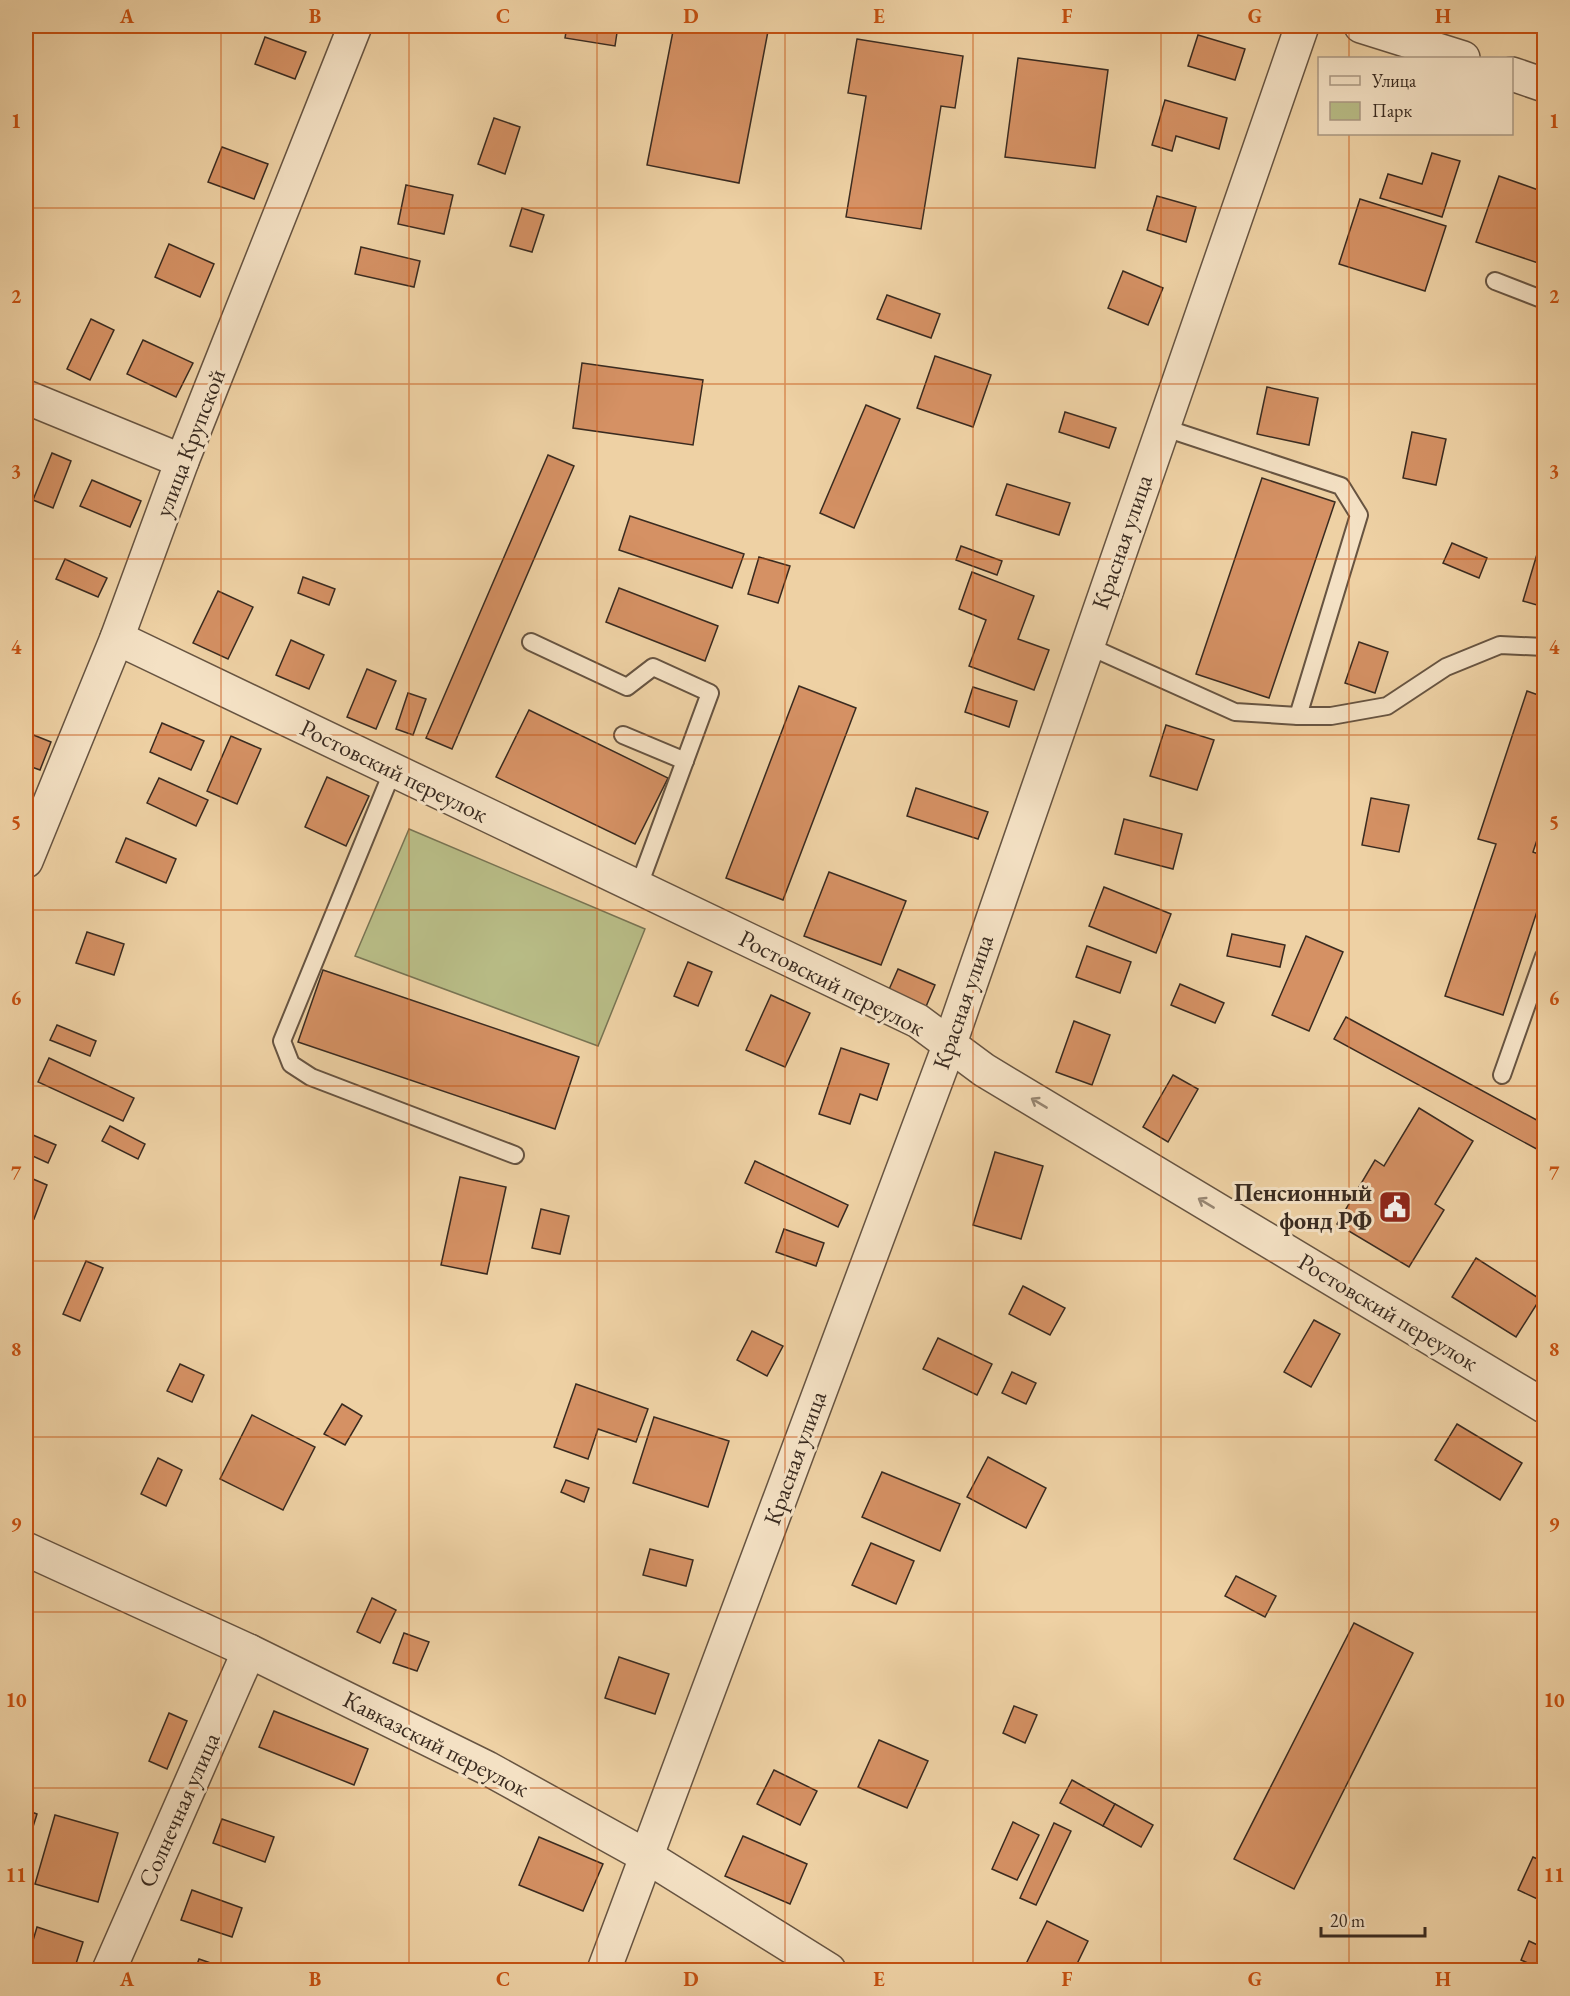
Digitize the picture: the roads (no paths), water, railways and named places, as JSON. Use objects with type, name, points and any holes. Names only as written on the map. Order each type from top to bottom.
[{"type":"street","name":"улица Крупской","points":[[26,861],[117,638],[182,461],[355,26]]},
{"type":"street","name":"Красная улица","points":[[604,1971],[949,1046],[1302,26]]},
{"type":"street","points":[[1361,26],[1460,57]]},
{"type":"street","points":[[1513,74],[1544,84]]},
{"type":"street","points":[[26,397],[182,461]]},
{"type":"street","name":"Ростовский переулок","points":[[117,638],[918,1021],[984,1070],[1545,1406]]},
{"type":"street","name":"Кавказский переулок","points":[[26,1549],[249,1651],[487,1768],[646,1856],[829,1971]]},
{"type":"street","name":"Солнечная улица","points":[[109,1971],[249,1651]]},
{"type":"lane","points":[[1495,281],[1545,300]]},
{"type":"lane","points":[[1162,427],[1341,486],[1359,515],[1298,716]]},
{"type":"lane","points":[[531,642],[627,687],[652,667],[711,693],[638,888]]},
{"type":"lane","points":[[1086,645],[1235,712],[1298,716],[1331,716],[1387,706],[1446,667],[1500,645],[1545,647]]},
{"type":"lane","points":[[622,735],[685,762]]},
{"type":"lane","points":[[393,770],[282,1041],[291,1064],[311,1077],[515,1155]]},
{"type":"lane","points":[[1502,1075],[1545,956]]},
{"type":"place","name":"Пенсионный фонд РФ","points":[[1395,1207]]}]
